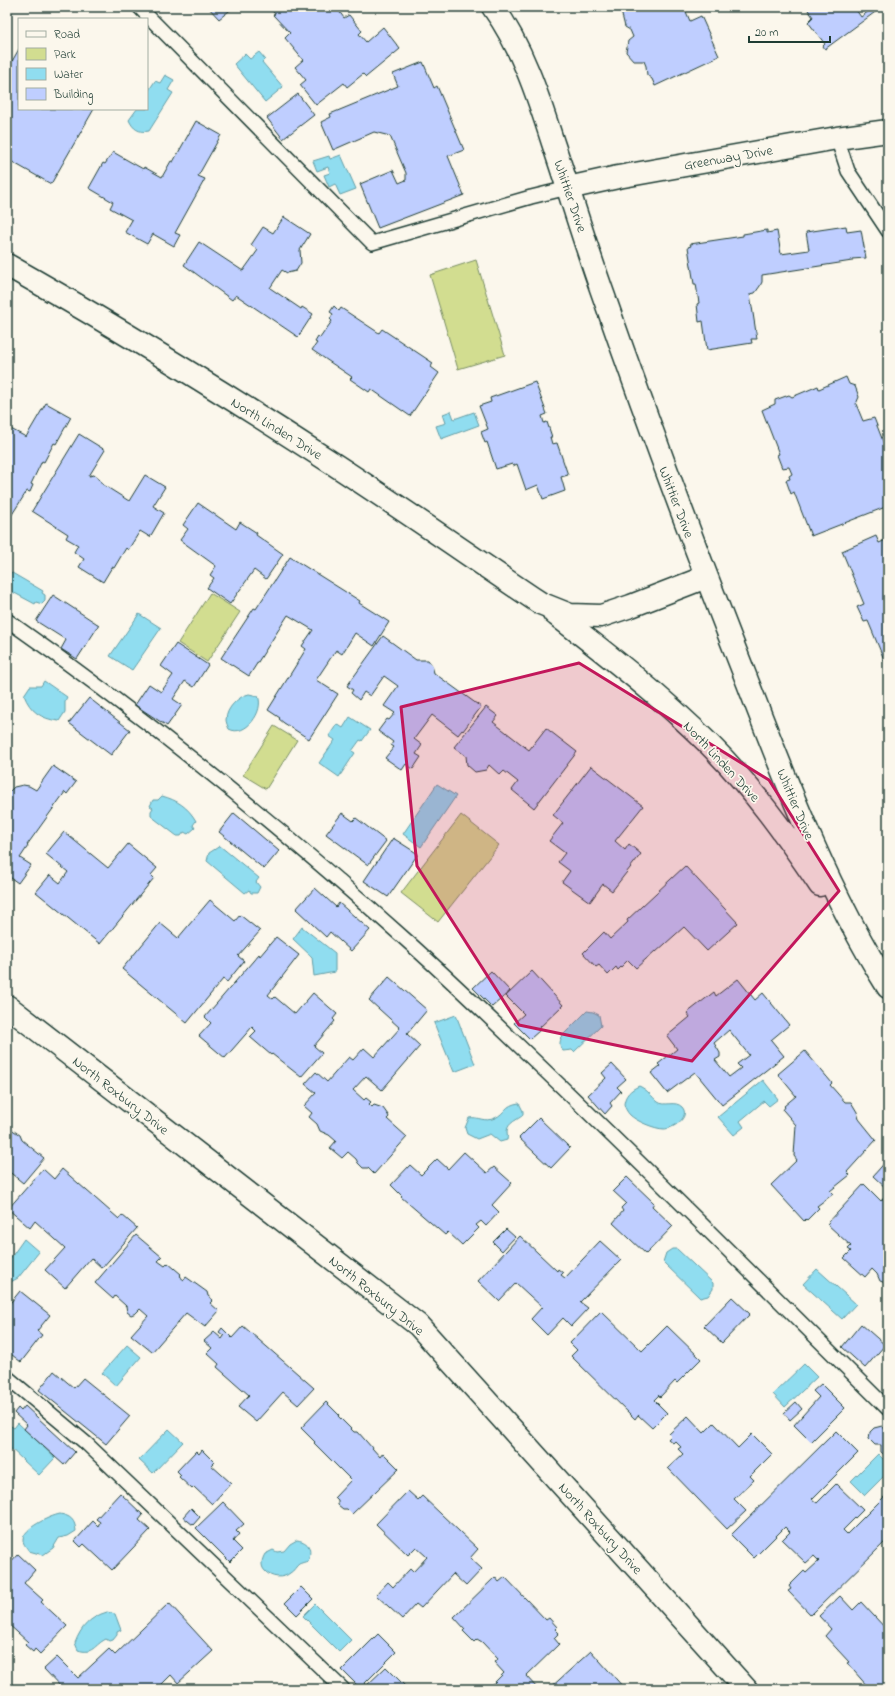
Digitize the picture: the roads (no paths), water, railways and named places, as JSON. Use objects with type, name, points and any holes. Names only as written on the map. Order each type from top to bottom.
[{"type":"street","name":"Whittier Drive","points":[[493,7],[501,18],[527,68],[629,370],[706,577],[794,800],[831,885],[867,954],[888,987]]},
{"type":"street","name":"Greenway Drive","points":[[568,188],[618,177],[837,138],[888,131]]},
{"type":"street","name":"North Linden Drive","points":[[7,265],[88,310],[330,462],[540,602],[634,675],[710,745],[750,789],[789,839],[867,954]]},
{"type":"street","name":"North Linden Drive","points":[[540,602],[570,615],[601,616],[706,577]]},
{"type":"street","name":"North Roxbury Drive","points":[[7,1006],[418,1325],[746,1689]]},
{"type":"lane","points":[[139,7],[372,243],[531,197],[568,188]]},
{"type":"lane","points":[[837,138],[848,171],[888,231]]},
{"type":"lane","points":[[7,620],[95,684],[223,783],[317,862],[408,942],[601,1125],[888,1409]]},
{"type":"lane","points":[[7,1377],[87,1444],[343,1689]]},
{"type":"water","points":[[259,52],[265,59],[262,62],[283,87],[265,102],[234,64],[245,54],[250,59]]},
{"type":"water","points":[[165,75],[174,80],[168,90],[173,93],[149,131],[137,130],[132,126],[129,120],[136,110],[148,110],[148,92],[155,81],[160,83]]},
{"type":"water","points":[[341,155],[356,189],[340,195],[335,184],[329,187],[324,175],[330,173],[328,167],[317,171],[313,161],[329,156],[330,159]]},
{"type":"water","points":[[451,411],[454,419],[474,412],[479,425],[441,439],[436,426],[446,423],[443,414]]},
{"type":"water","points":[[7,570],[43,591],[42,593],[45,595],[45,601],[42,604],[36,602],[35,604],[7,589]]},
{"type":"water","points":[[139,614],[161,628],[132,670],[110,656]]},
{"type":"water","points":[[44,681],[67,697],[65,701],[65,712],[59,721],[47,718],[37,713],[26,701],[24,695],[30,686],[41,686]]},
{"type":"water","points":[[249,694],[258,696],[259,702],[259,709],[252,722],[241,730],[235,731],[229,729],[226,720],[228,711],[237,700]]},
{"type":"water","points":[[350,717],[370,730],[352,751],[355,753],[339,777],[319,763],[335,740],[329,736],[337,724],[343,728]]},
{"type":"water","points":[[437,784],[456,796],[421,847],[403,834]]},
{"type":"water","points":[[162,796],[182,805],[193,816],[196,821],[193,825],[195,828],[188,834],[184,832],[181,836],[177,836],[151,816],[151,811],[153,808],[150,806],[153,800],[158,800]]},
{"type":"water","points":[[220,846],[259,878],[256,882],[260,887],[257,893],[251,893],[249,890],[245,893],[207,861],[209,853]]},
{"type":"water","points":[[302,927],[335,953],[335,972],[314,976],[312,957],[293,939]]},
{"type":"water","points":[[587,1011],[599,1015],[601,1026],[574,1052],[572,1050],[563,1051],[560,1045],[560,1038]]},
{"type":"water","points":[[456,1015],[475,1064],[454,1072],[434,1023]]},
{"type":"water","points":[[763,1080],[778,1099],[769,1106],[764,1101],[740,1121],[744,1127],[734,1135],[718,1117]]},
{"type":"water","points":[[639,1086],[645,1089],[658,1102],[664,1104],[676,1104],[682,1107],[684,1115],[680,1122],[672,1127],[660,1129],[641,1122],[629,1114],[624,1104],[626,1098],[628,1093]]},
{"type":"water","points":[[519,1103],[523,1111],[523,1115],[509,1125],[507,1140],[500,1142],[490,1134],[477,1139],[467,1134],[465,1128],[469,1118],[488,1120],[495,1118],[510,1105]]},
{"type":"water","points":[[24,1239],[39,1252],[18,1278],[7,1284],[7,1263]]},
{"type":"water","points":[[672,1249],[677,1249],[713,1283],[713,1289],[708,1296],[700,1298],[663,1262],[666,1253]]},
{"type":"water","points":[[817,1269],[856,1304],[842,1319],[803,1284]]},
{"type":"water","points":[[127,1345],[141,1357],[116,1386],[102,1373]]},
{"type":"water","points":[[804,1364],[817,1377],[785,1407],[773,1394]]},
{"type":"water","points":[[18,1423],[55,1458],[39,1475],[7,1445],[7,1437],[9,1435],[7,1430],[11,1426],[14,1428]]},
{"type":"water","points":[[169,1429],[183,1442],[153,1473],[139,1460]]},
{"type":"water","points":[[878,1454],[888,1464],[888,1472],[865,1495],[851,1481]]},
{"type":"water","points":[[60,1514],[72,1519],[75,1524],[76,1531],[68,1536],[59,1538],[53,1548],[43,1555],[29,1551],[23,1540],[27,1531],[38,1523]]},
{"type":"water","points":[[297,1540],[305,1543],[309,1547],[310,1553],[308,1561],[299,1564],[287,1575],[281,1577],[270,1575],[265,1571],[262,1567],[262,1562],[265,1554],[273,1550],[277,1552],[284,1551],[290,1544]]},
{"type":"water","points":[[315,1604],[351,1640],[339,1652],[303,1616]]},
{"type":"water","points":[[107,1612],[115,1614],[121,1630],[117,1632],[117,1635],[113,1640],[109,1641],[106,1639],[93,1649],[87,1651],[78,1650],[75,1643],[83,1627],[91,1620]]}]
